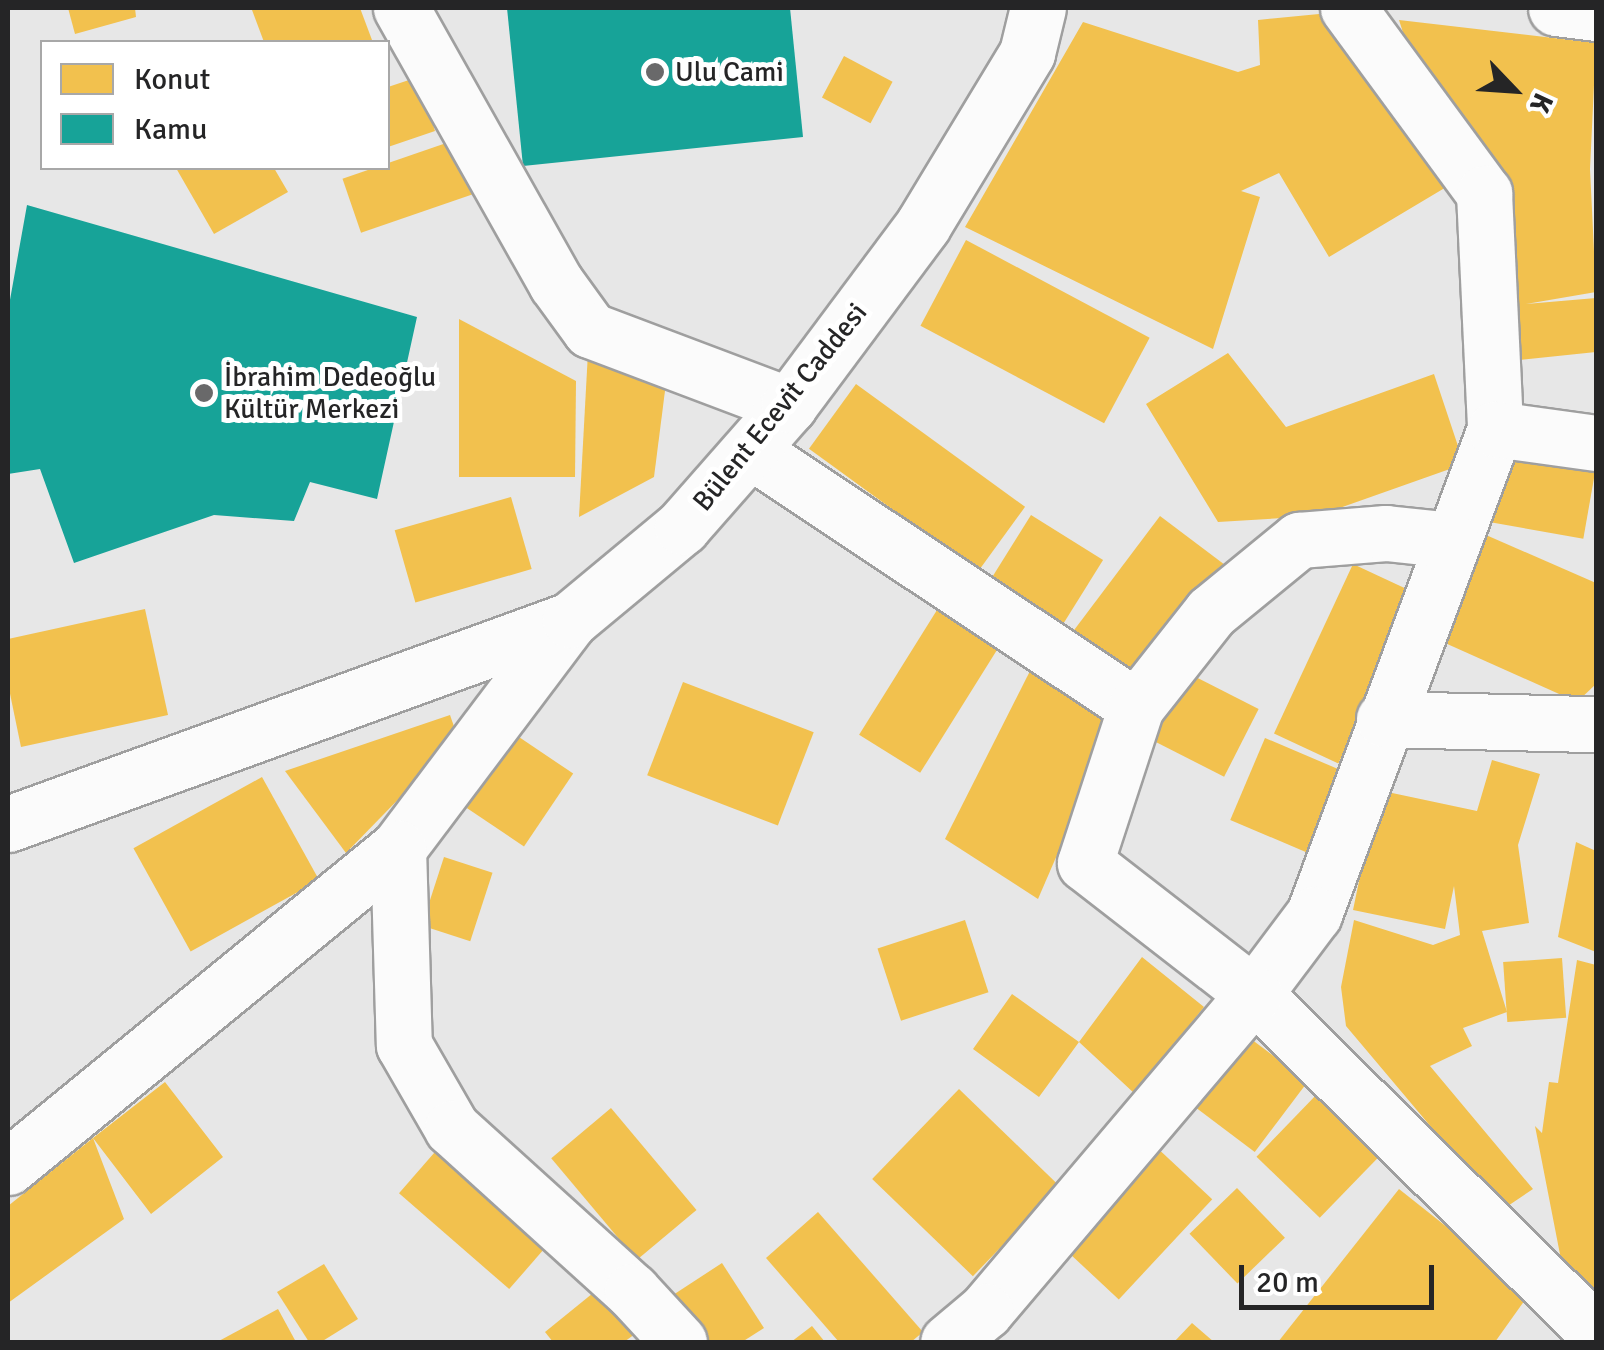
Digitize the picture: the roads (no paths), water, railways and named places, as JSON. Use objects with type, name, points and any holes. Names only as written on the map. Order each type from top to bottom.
[{"type":"street","points":[[402,8],[556,283],[590,330],[789,404]]},
{"type":"street","name":"Bülent Ecevit Caddesi","points":[[8,824],[570,620],[682,527],[789,404],[923,225],[1027,53],[1038,8]]},
{"type":"street","points":[[948,1342],[984,1311],[1254,994],[1314,914],[1495,429],[1484,193],[1348,8]]},
{"type":"street","points":[[1556,8],[1596,13]]},
{"type":"street","points":[[1495,429],[1596,443]]},
{"type":"street","points":[[750,451],[1136,707]]},
{"type":"street","points":[[1451,540],[1386,533],[1299,540],[1212,612],[1136,707],[1085,863],[1254,994],[1596,1332]]},
{"type":"street","points":[[8,1167],[398,848],[570,620]]},
{"type":"street","points":[[1384,719],[1596,724]]},
{"type":"street","points":[[398,848],[404,1045],[452,1128],[632,1291],[679,1342]]},
{"type":"place","name":"Ulu Cami","points":[[655,72]]},
{"type":"place","name":"İbrahim Dedeoğlu Kültür Merkezi","points":[[204,393]]}]
